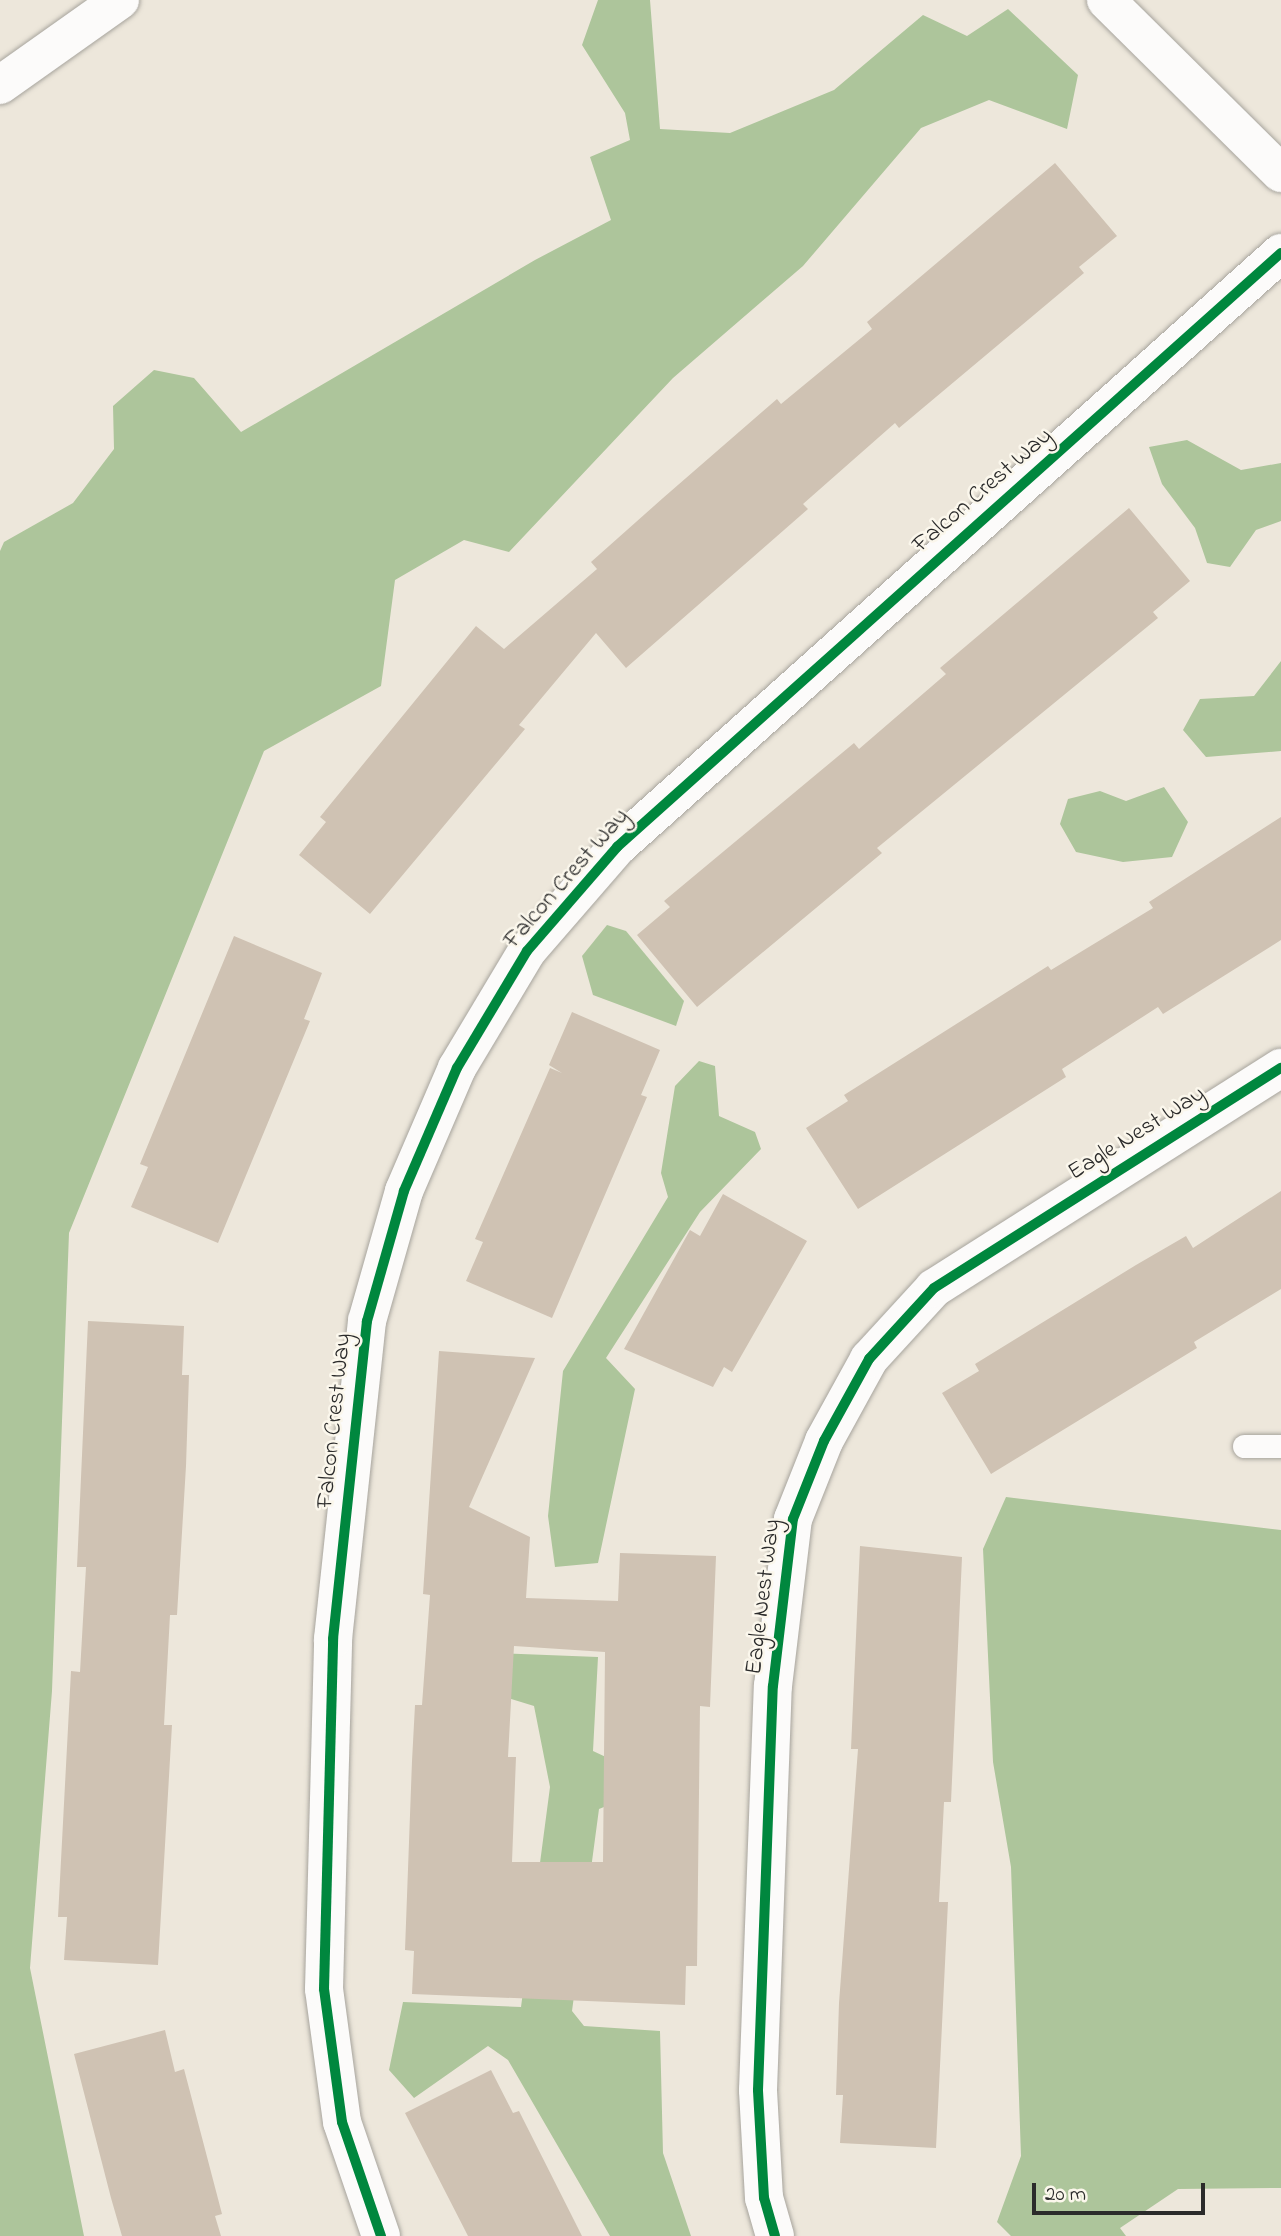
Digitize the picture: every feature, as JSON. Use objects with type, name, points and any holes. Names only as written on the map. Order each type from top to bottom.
[{"type":"street","points":[[0,85],[120,0]]},
{"type":"street","points":[[1106,0],[1281,173]]},
{"type":"street","name":"Falcon Crest Way","points":[[381,2236],[342,2122],[324,1989],[333,1639],[367,1321],[404,1191],[457,1068],[527,951],[617,847],[1281,253]]},
{"type":"street","name":"Eagle Nest Way","points":[[775,2236],[764,2199],[758,2090],[773,1686],[793,1519],[824,1441],[869,1359],[934,1288],[1281,1068]]},
{"type":"lane","points":[[1244,1446],[1281,1446]]},
{"type":"green space","points":[[598,0],[650,0],[660,129],[730,133],[834,90],[923,15],[967,36],[1008,9],[1078,75],[1067,129],[989,100],[921,128],[803,266],[673,378],[509,552],[464,540],[395,580],[381,686],[264,751],[69,1233],[52,1691],[30,1968],[84,2236],[0,2236],[0,551],[4,542],[73,503],[114,449],[113,406],[154,370],[194,378],[241,432],[535,260],[611,220],[590,157],[630,140],[625,113],[582,45]]},
{"type":"green space","points":[[1187,440],[1241,470],[1281,463],[1281,521],[1256,530],[1230,567],[1207,563],[1195,528],[1162,484],[1149,447]]},
{"type":"green space","points":[[1281,661],[1281,751],[1206,757],[1183,730],[1200,699],[1254,696]]},
{"type":"green space","points":[[1164,787],[1188,822],[1172,857],[1123,862],[1076,852],[1060,824],[1068,799],[1100,791],[1126,801]]},
{"type":"green space","points":[[607,925],[626,931],[684,1001],[676,1026],[593,995],[582,956]]},
{"type":"green space","points":[[699,1061],[715,1066],[719,1116],[755,1132],[761,1149],[700,1212],[606,1358],[635,1389],[598,1563],[555,1567],[548,1516],[563,1371],[668,1197],[661,1173],[675,1086]]},
{"type":"green space","points":[[1006,1497],[1281,1530],[1281,2188],[1178,2189],[1120,2228],[1126,2236],[1011,2236],[997,2222],[1021,2156],[1011,1867],[993,1762],[983,1549]]},
{"type":"green space","points":[[447,1651],[598,1657],[593,1751],[625,1766],[629,1797],[599,1809],[572,2011],[584,2026],[660,2031],[663,2153],[691,2236],[610,2236],[508,2060],[488,2046],[414,2098],[389,2070],[403,2002],[521,2007],[550,1787],[534,1706],[485,1691]]},
{"type":"building","points":[[1055,163],[1117,236],[1079,267],[1084,273],[899,428],[895,423],[803,504],[808,509],[626,668],[596,633],[519,725],[525,729],[370,914],[299,855],[326,822],[320,817],[476,626],[504,649],[597,569],[591,562],[663,498],[777,399],[781,404],[872,329],[867,322]]},
{"type":"building","points":[[1129,508],[1190,581],[1153,612],[1158,618],[877,848],[882,853],[697,1007],[637,935],[670,907],[664,901],[854,743],[859,749],[946,674],[940,668]]},
{"type":"building","points":[[1281,817],[1281,940],[1163,1014],[1158,1007],[1062,1069],[1066,1077],[858,1209],[806,1128],[848,1101],[844,1095],[1048,966],[1051,970],[1153,908],[1149,902]]},
{"type":"building","points":[[234,936],[322,973],[304,1019],[310,1021],[218,1243],[131,1207],[148,1167],[140,1164]]},
{"type":"building","points":[[572,1012],[660,1050],[641,1095],[647,1097],[552,1318],[466,1281],[483,1242],[475,1239],[550,1068],[562,1073],[549,1065]]},
{"type":"building","points":[[1281,1191],[1281,1289],[1194,1342],[1197,1348],[991,1474],[942,1393],[979,1371],[975,1364],[1136,1265],[1186,1236],[1193,1248]]},
{"type":"building","points":[[723,1194],[807,1241],[732,1372],[724,1367],[713,1387],[624,1349],[690,1230],[700,1236]]},
{"type":"building","points":[[88,1321],[184,1326],[182,1375],[189,1375],[186,1466],[177,1615],[170,1615],[164,1725],[172,1725],[158,1965],[64,1960],[67,1917],[58,1917],[71,1671],[80,1672],[86,1567],[77,1567]]},
{"type":"building","points":[[439,1351],[535,1358],[469,1507],[530,1537],[526,1598],[618,1601],[620,1553],[716,1556],[710,1707],[700,1706],[697,1966],[686,1966],[685,2005],[412,1994],[414,1951],[405,1950],[415,1705],[422,1705],[430,1595],[423,1594]],"holes":[[[514,1646],[605,1652],[603,1862],[512,1862],[516,1757],[508,1757]]]},
{"type":"building","points":[[860,1546],[962,1557],[951,1802],[944,1802],[939,1902],[948,1902],[936,2148],[840,2143],[843,2095],[836,2095],[839,2003],[858,1749],[851,1749]]},
{"type":"building","points":[[165,2030],[175,2072],[184,2069],[222,2214],[215,2216],[221,2236],[122,2236],[111,2198],[74,2054]]},
{"type":"building","points":[[491,2070],[513,2113],[519,2111],[582,2236],[468,2236],[405,2113]]},
{"type":"cycle path","points":[[381,2236],[342,2122],[324,1989],[333,1639],[367,1321],[404,1191],[457,1068],[527,951],[617,847],[1281,253]]},
{"type":"cycle path","points":[[775,2236],[764,2198],[758,2090],[773,1686],[793,1519],[824,1441],[869,1359],[934,1288],[1281,1068]]}]
